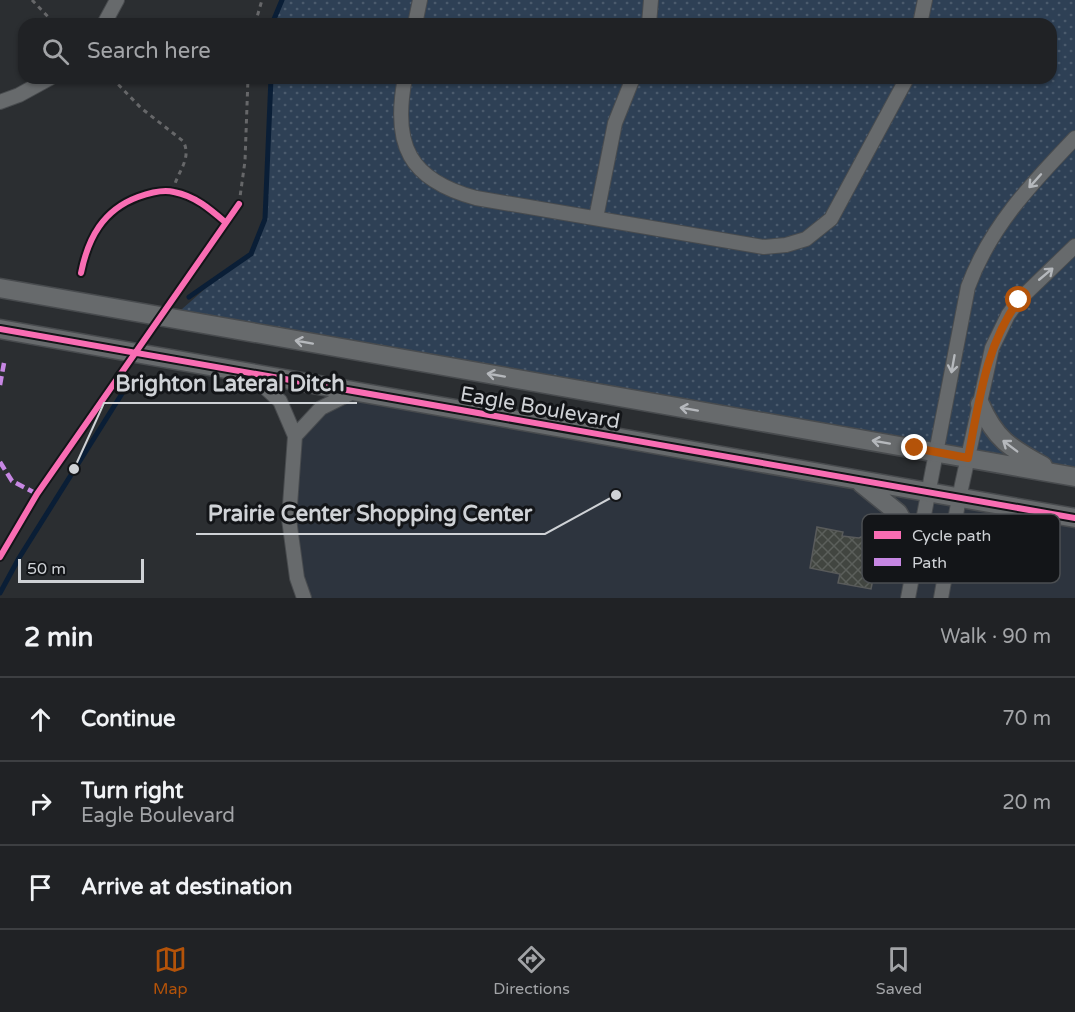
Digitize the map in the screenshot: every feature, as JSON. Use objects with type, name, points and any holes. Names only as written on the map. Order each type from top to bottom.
[{"type":"street","points":[[107,18],[117,0]]},
{"type":"street","points":[[417,18],[420,0]]},
{"type":"street","points":[[650,18],[651,0]]},
{"type":"street","points":[[921,18],[925,0]]},
{"type":"street","points":[[0,102],[39,84]]},
{"type":"street","points":[[404,84],[400,126],[405,149],[417,167],[434,183],[476,198],[764,247],[786,245],[806,239],[831,219],[904,84]]},
{"type":"street","points":[[596,218],[615,123],[631,84]]},
{"type":"street","points":[[923,514],[938,453],[963,306],[975,270],[992,236],[1018,199],[1075,138]]},
{"type":"street","points":[[956,514],[992,348],[1008,315],[1033,285],[1075,246]]},
{"type":"street","name":"Eagle Boulevard","points":[[0,288],[1075,477]]},
{"type":"street","name":"Eagle Boulevard","points":[[0,329],[1052,514]]},
{"type":"street","points":[[249,373],[280,401],[294,436],[289,519],[297,578],[304,598]]},
{"type":"street","points":[[294,436],[321,408],[353,392]]},
{"type":"street","points":[[980,404],[988,423],[1004,443],[1054,473]]},
{"type":"street","points":[[858,480],[898,514]]},
{"type":"street","name":"Eagle Boulevard","points":[[1060,515],[1075,518]]},
{"type":"street","points":[[908,598],[911,583]]},
{"type":"street","points":[[941,598],[944,583]]},
{"type":"path","points":[[32,0],[49,18]]},
{"type":"path","points":[[257,18],[262,0]]},
{"type":"path","points":[[118,84],[141,108],[183,141],[186,147],[186,159],[173,191]]},
{"type":"path","points":[[239,204],[245,161],[248,84]]},
{"type":"shaded area","points":[[282,0],[1075,0],[1075,477],[173,317],[232,265],[251,254],[265,219],[271,84],[1057,84],[1057,18],[274,18]]},
{"type":"shaded area","points":[[353,392],[1052,514],[862,514],[862,583],[1060,583],[1060,515],[1075,518],[1075,598],[304,598],[289,519],[295,436]]},
{"type":"building","points":[[817,527],[843,532],[842,536],[862,536],[862,583],[872,583],[871,589],[838,583],[840,574],[810,568]]},
{"type":"waterway","points":[[274,18],[282,0]]},
{"type":"waterway","points":[[189,297],[251,254],[265,219],[271,84]]},
{"type":"waterway","points":[[0,593],[19,558],[128,384]]},
{"type":"marked path","points":[[0,385],[4,363]]},
{"type":"marked path","points":[[0,462],[12,481],[37,494]]},
{"type":"cycle path","points":[[81,273],[88,248],[99,227],[115,209],[138,197],[161,191],[182,194],[202,204],[225,222]]},
{"type":"cycle path","points":[[0,557],[37,494],[239,204]]},
{"type":"cycle path","points":[[0,329],[1052,514]]},
{"type":"cycle path","points":[[1060,515],[1075,518]]},
{"type":"place","name":"Brighton Lateral Ditch","points":[[74,469]]},
{"type":"place","name":"Prairie Center Shopping Center","points":[[616,495]]},
{"type":"route","points":[[915,448],[968,458],[992,348],[1008,315],[1019,300]]}]
